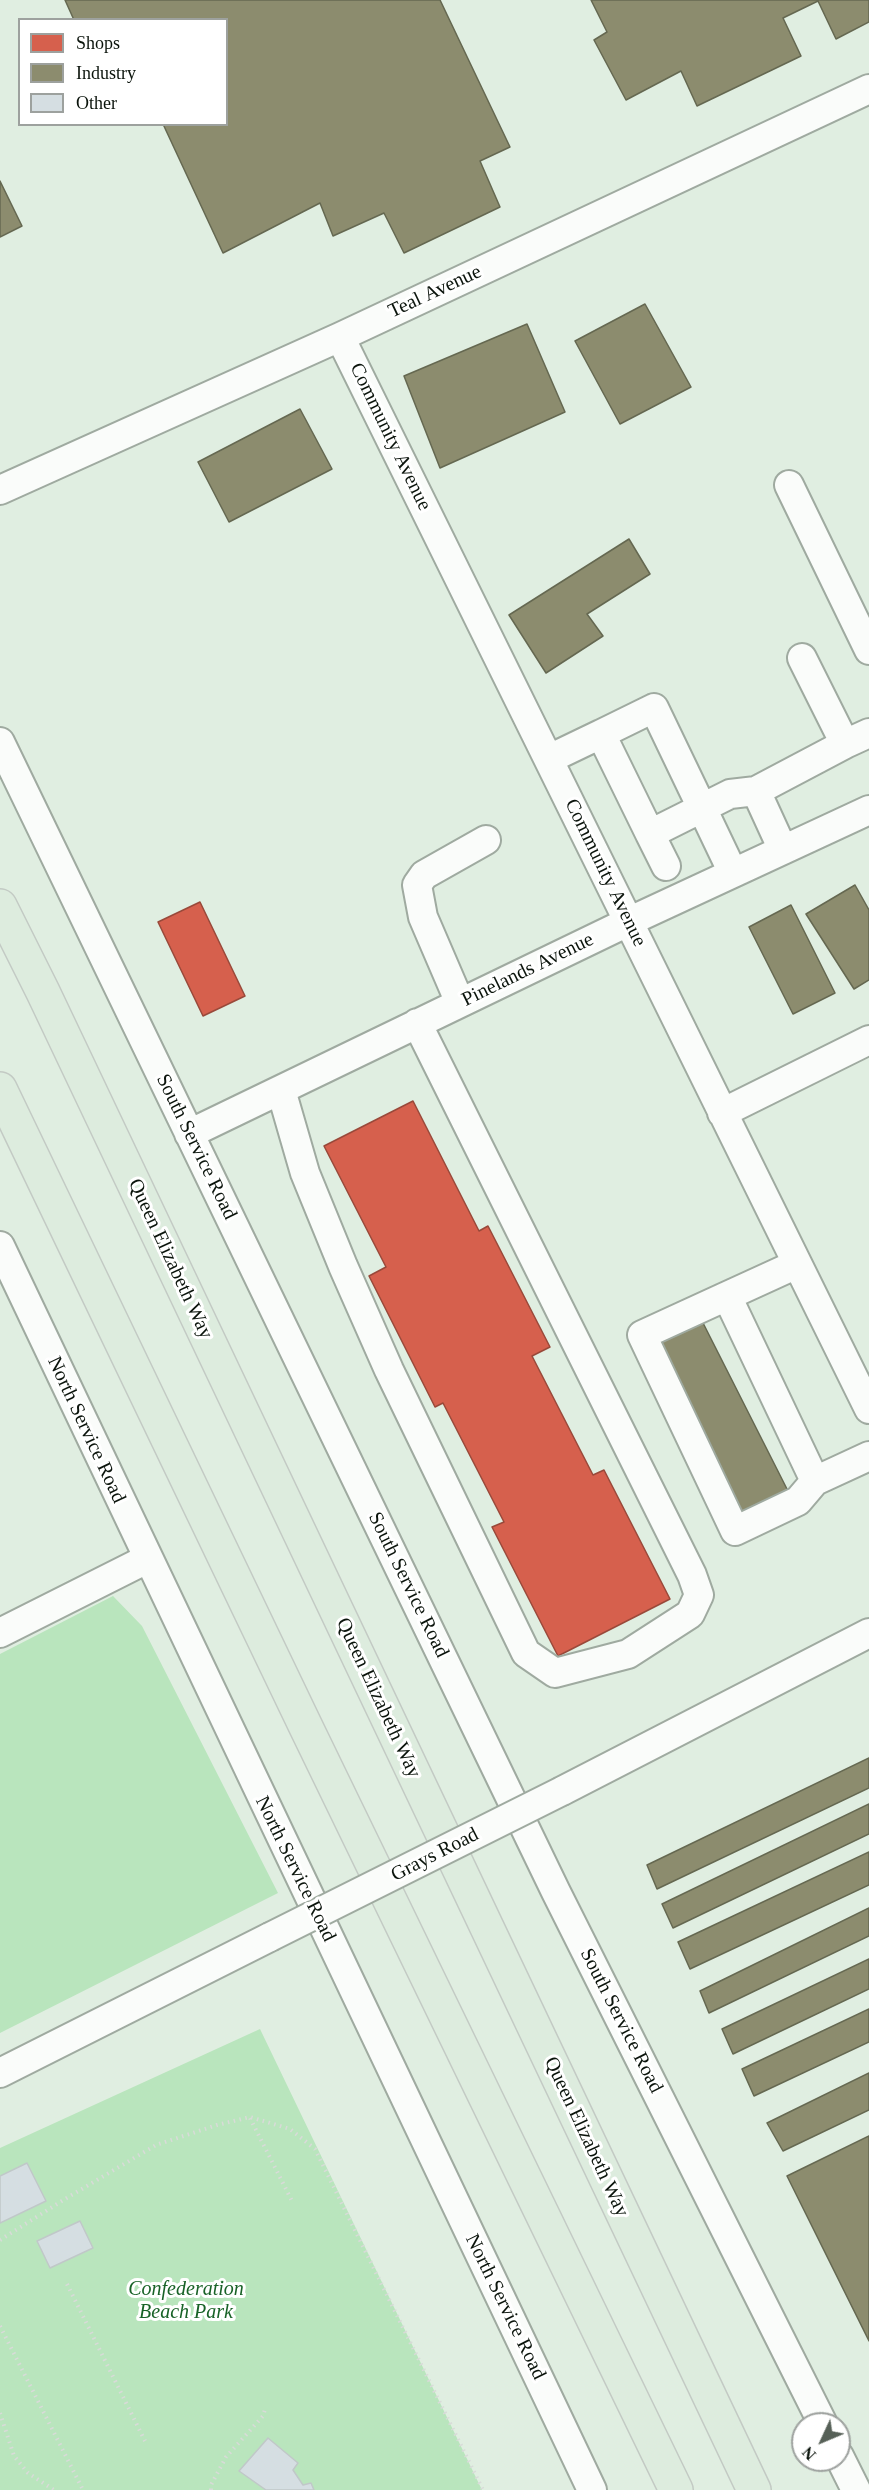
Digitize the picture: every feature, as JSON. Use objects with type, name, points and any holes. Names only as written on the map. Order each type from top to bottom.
[{"type":"highway","name":"Queen Elizabeth Way","points":[[0,906],[43,992],[754,2490]]},
{"type":"highway","points":[[0,1089],[676,2490]]},
{"type":"street","name":"Teal Avenue","points":[[0,490],[340,337],[869,89]]},
{"type":"street","name":"Community Avenue","points":[[340,337],[869,1409]]},
{"type":"street","points":[[789,485],[869,650]]},
{"type":"street","points":[[650,834],[730,794],[756,791],[857,739],[802,658]]},
{"type":"street","points":[[549,759],[654,708],[733,873]]},
{"type":"street","points":[[601,734],[666,867]]},
{"type":"street","name":"South Service Road","points":[[0,742],[556,1892],[817,2412]]},
{"type":"street","points":[[756,791],[783,850]]},
{"type":"street","name":"Pinelands Avenue","points":[[189,1134],[630,921],[869,810]]},
{"type":"street","points":[[460,1003],[423,917],[417,885],[424,875],[486,840]]},
{"type":"street","points":[[281,1090],[305,1173],[343,1266],[399,1391],[526,1653],[555,1673],[628,1654],[690,1614],[699,1595],[692,1575],[417,1023]]},
{"type":"street","points":[[722,1113],[869,1040]]},
{"type":"street","name":"North Service Road","points":[[0,1246],[592,2490]]},
{"type":"street","points":[[797,1264],[642,1335],[735,1531],[798,1501],[815,1481],[869,1456]]},
{"type":"street","points":[[727,1296],[815,1481]]},
{"type":"street","points":[[0,1633],[147,1559]]},
{"type":"street","name":"Grays Road","points":[[0,2073],[562,1791],[869,1633]]},
{"type":"street","points":[[847,2472],[856,2490]]},
{"type":"path","points":[[250,2117],[293,2203]]},
{"type":"path","points":[[0,2240],[156,2145],[250,2117],[290,2129],[315,2149],[483,2490]]},
{"type":"path","points":[[67,2284],[145,2441]]},
{"type":"path","points":[[0,2325],[82,2490]]},
{"type":"path","points":[[211,2490],[211,2484],[226,2457],[263,2416],[265,2409]]},
{"type":"path","points":[[0,2413],[14,2456],[28,2473],[54,2490]]},
{"type":"green space","points":[[113,1596],[142,1626],[278,1893],[0,2033],[0,1654]]},
{"type":"green space","name":"Confederation Beach Park","points":[[260,2029],[482,2490],[0,2490],[0,2148]]},
{"type":"building: Shops","points":[[200,902],[245,996],[203,1016],[158,922]]},
{"type":"building: Shops","points":[[413,1101],[479,1231],[488,1226],[550,1347],[532,1356],[593,1475],[604,1470],[670,1599],[558,1656],[492,1527],[504,1522],[443,1403],[435,1407],[369,1276],[386,1267],[324,1146]]},
{"type":"building: Industry","points":[[65,0],[440,0],[510,147],[480,161],[500,207],[404,253],[384,213],[333,236],[320,203],[223,253],[164,126],[228,126],[228,18],[73,18]]},
{"type":"building: Industry","points":[[591,0],[869,0],[869,22],[836,39],[818,1],[783,18],[801,56],[697,106],[681,71],[626,100],[594,40],[607,32]]},
{"type":"building: Industry","points":[[0,181],[22,226],[0,237]]},
{"type":"building: Industry","points":[[645,304],[691,387],[620,424],[575,341]]},
{"type":"building: Industry","points":[[527,324],[565,412],[440,468],[404,376]]},
{"type":"building: Industry","points":[[300,409],[332,469],[229,522],[198,462]]},
{"type":"building: Industry","points":[[629,539],[650,574],[587,614],[603,636],[546,673],[509,615]]},
{"type":"building: Industry","points":[[855,885],[869,910],[869,980],[854,989],[806,914]]},
{"type":"building: Industry","points":[[791,905],[835,993],[793,1014],[749,927]]},
{"type":"building: Industry","points":[[700,1317],[789,1493],[744,1515],[654,1339]]},
{"type":"building: Industry","points":[[869,1758],[869,1788],[657,1889],[647,1865]]},
{"type":"building: Industry","points":[[869,1804],[869,1834],[673,1928],[662,1904]]},
{"type":"building: Industry","points":[[869,1852],[869,1885],[690,1969],[678,1942]]},
{"type":"building: Industry","points":[[869,1908],[869,1936],[709,2013],[700,1991]]},
{"type":"building: Industry","points":[[869,1959],[869,1989],[733,2054],[722,2029]]},
{"type":"building: Industry","points":[[869,2009],[869,2042],[754,2096],[742,2069]]},
{"type":"building: Industry","points":[[869,2073],[869,2110],[783,2151],[767,2123]]},
{"type":"building: Industry","points":[[869,2136],[869,2341],[787,2176]]},
{"type":"building: Other","points":[[27,2163],[46,2201],[0,2223],[0,2176]]},
{"type":"building: Other","points":[[80,2221],[93,2248],[50,2268],[37,2241]]},
{"type":"building: Other","points":[[268,2438],[298,2463],[293,2470],[303,2485],[311,2483],[314,2490],[266,2490],[239,2471]]}]
